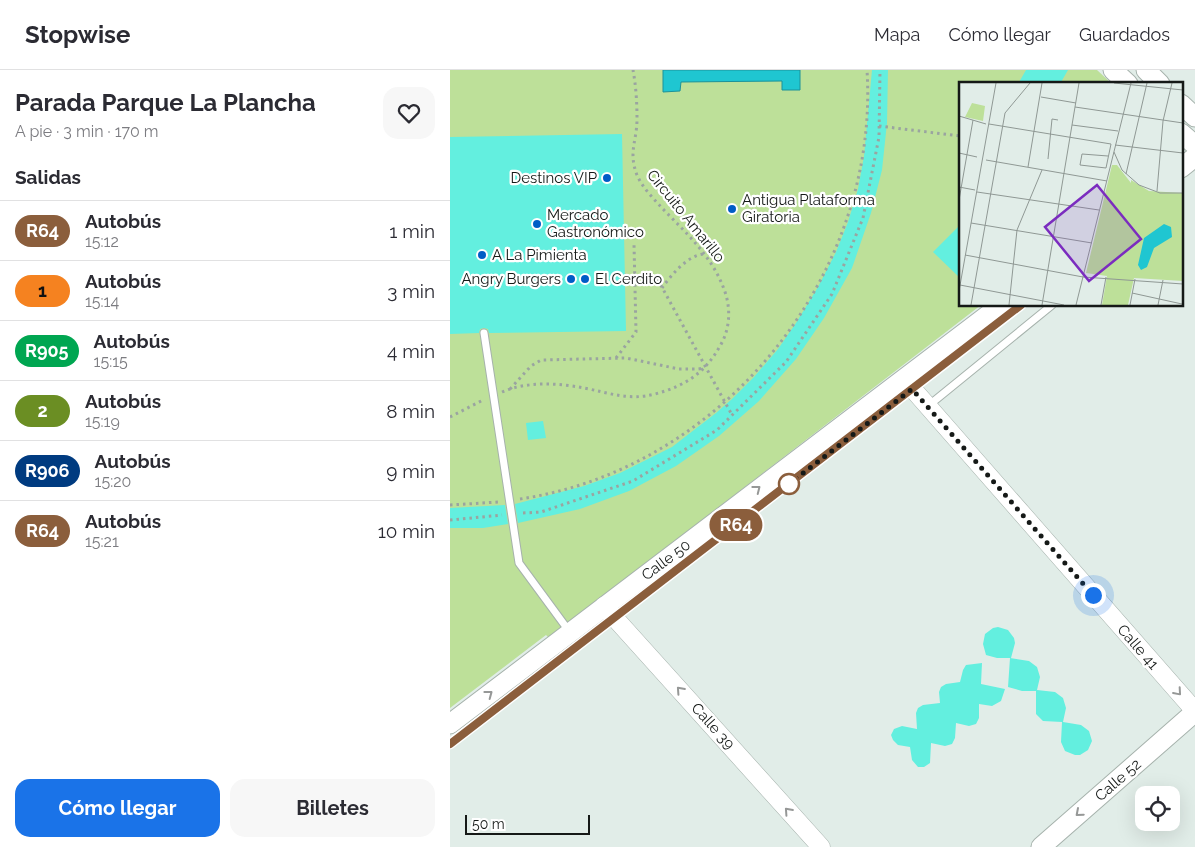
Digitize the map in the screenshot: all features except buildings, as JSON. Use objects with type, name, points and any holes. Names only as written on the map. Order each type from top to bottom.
[{"type":"main road","points":[[1113,70],[1126,82]]},
{"type":"main road","points":[[1182,105],[1195,116]]},
{"type":"main road","points":[[1182,133],[1195,146]]},
{"type":"main road","points":[[1182,167],[1195,157]]},
{"type":"main road","name":"Calle 50","points":[[450,724],[570,632],[610,612],[908,384],[1000,306]]},
{"type":"main road","name":"Calle 52","points":[[1041,847],[1195,712]]},
{"type":"street","name":"Calle 41","points":[[908,384],[1195,712]]},
{"type":"street","name":"Calle 39","points":[[610,612],[821,847]]},
{"type":"lane","points":[[1182,176],[1195,166]]},
{"type":"lane","points":[[908,384],[1020,306]]},
{"type":"lane","points":[[928,406],[1051,306]]},
{"type":"lane","points":[[484,333],[519,563],[570,632]]},
{"type":"lane","points":[[450,744],[610,612]]},
{"type":"path","name":"Circuito Amarillo","points":[[450,417],[463,409],[510,389],[536,385],[561,385],[585,388],[618,396],[639,397],[656,394],[682,384],[706,368],[723,341],[729,323],[729,305],[720,278],[705,254],[649,193],[638,177],[632,161],[637,121],[634,70]]},
{"type":"path","points":[[450,505],[509,501],[564,490],[633,464],[666,446],[696,426],[752,377],[787,335],[817,288],[833,255],[846,221],[857,185],[864,149],[867,112],[867,70]]},
{"type":"path","points":[[450,520],[541,512],[633,481],[717,430],[786,362],[832,294],[863,218],[879,137],[880,70]]},
{"type":"path","points":[[879,126],[959,136]]},
{"type":"path","points":[[616,358],[636,332],[634,244]]},
{"type":"path","points":[[662,288],[673,273],[697,254],[705,254]]},
{"type":"path","points":[[625,275],[658,280],[732,415]]},
{"type":"path","points":[[510,389],[531,366],[541,360],[626,358],[679,369],[706,368]]},
{"type":"green space","points":[[450,70],[1097,70],[1110,82],[959,82],[959,306],[980,306],[549,638],[546,635],[450,708]]},
{"type":"water","points":[[663,70],[800,70],[800,90],[782,90],[782,81],[681,82],[680,91],[663,92]]},
{"type":"bus line","name":"R64","points":[[450,744],[1020,306]]},
{"type":"place","name":"Destinos VIP","points":[[607,178]]},
{"type":"place","name":"Antigua Plataforma Giratoria","points":[[732,209]]},
{"type":"place","name":"Mercado Gastronómico","points":[[537,224]]},
{"type":"place","name":"A La Pimienta","points":[[482,255]]},
{"type":"place","name":"Angry Burgers","points":[[571,279]]},
{"type":"place","name":"El Cerdito","points":[[585,279]]},
{"type":"route","points":[[789,484],[912,389],[1093,595]]}]
